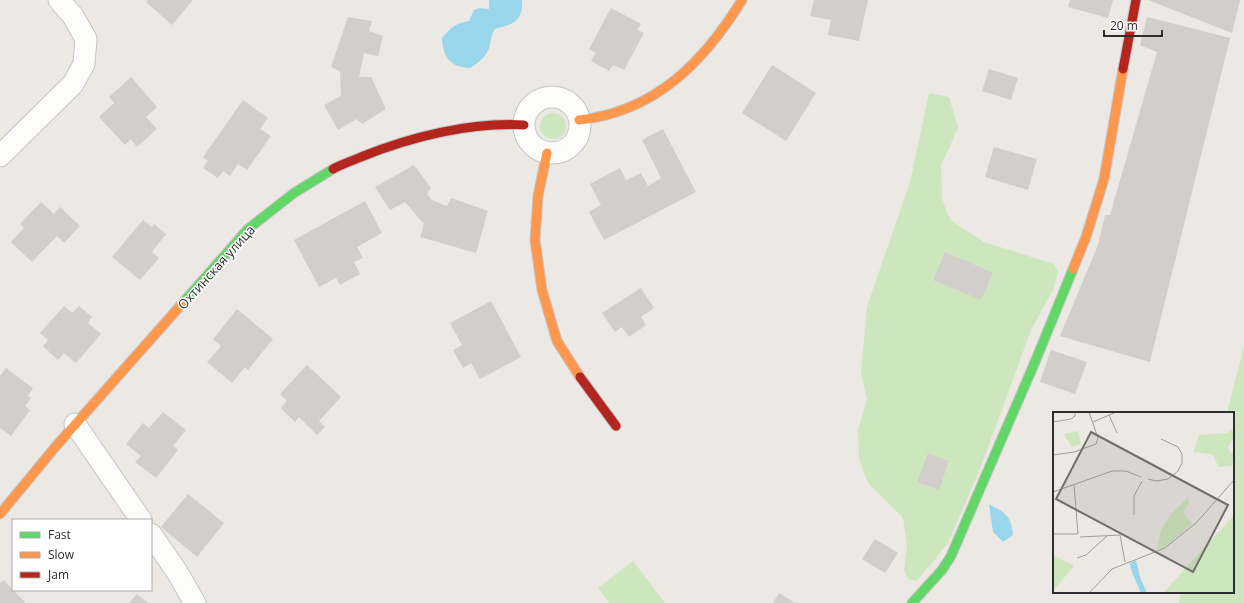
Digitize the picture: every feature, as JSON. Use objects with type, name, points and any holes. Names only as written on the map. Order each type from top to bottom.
[{"type":"street","points":[[0,156],[73,84],[84,64],[86,39],[73,16],[59,0]]},
{"type":"street","points":[[579,120],[602,118],[627,109],[647,100],[664,89],[696,62],[718,38],[742,0]]},
{"type":"street","points":[[912,603],[942,570],[951,556],[1078,259],[1104,180],[1132,14],[1136,0]]},
{"type":"street","points":[[556,97],[570,103],[578,115],[579,120],[580,130],[574,143],[561,152],[547,153],[533,147],[525,135],[524,120],[530,107],[542,98],[556,97]]},
{"type":"street","name":"Охтинская улица","points":[[0,514],[75,424],[248,229],[294,193],[335,168],[394,144],[444,132],[507,124],[524,125]]},
{"type":"street","points":[[547,153],[538,196],[535,240],[542,290],[557,341],[590,393],[616,426]]},
{"type":"street","points":[[75,424],[140,519]]},
{"type":"street","points":[[152,535],[177,572],[195,603]]},
{"type":"green space","points":[[929,93],[949,97],[958,128],[941,166],[942,198],[950,220],[984,242],[1054,264],[1058,272],[1053,290],[1031,330],[980,469],[949,541],[916,581],[908,579],[904,570],[907,545],[903,518],[868,483],[859,459],[858,429],[867,400],[861,373],[867,307],[910,182]]},
{"type":"green space","points":[[553,113],[562,117],[566,126],[562,135],[553,139],[544,135],[540,126],[544,117]]},
{"type":"green space","points":[[1244,346],[1244,603],[1179,603],[1181,593],[1234,593],[1234,412],[1227,412]]},
{"type":"green space","points":[[633,561],[665,603],[609,603],[598,588]]},
{"type":"water","points":[[489,0],[522,0],[519,18],[512,23],[495,29],[487,52],[483,58],[473,66],[470,68],[457,66],[446,56],[442,38],[454,26],[469,21],[474,10],[480,8],[489,9]]},
{"type":"water","points":[[989,504],[1004,513],[1011,523],[1013,535],[1003,542],[993,532]]},
{"type":"building","points":[[148,0],[193,0],[172,25],[146,2]]},
{"type":"building","points":[[814,0],[868,0],[859,41],[828,35],[831,20],[810,16]]},
{"type":"building","points":[[1070,0],[1113,0],[1108,18],[1068,7]]},
{"type":"building","points":[[1148,0],[1240,0],[1232,33]]},
{"type":"building","points":[[611,8],[641,24],[637,30],[644,33],[624,70],[613,65],[609,71],[591,61],[596,53],[589,49]]},
{"type":"building","points":[[348,17],[372,21],[369,31],[383,36],[378,56],[364,53],[359,77],[371,77],[386,109],[362,124],[357,119],[338,130],[324,105],[341,96],[340,71],[331,67]]},
{"type":"building","points":[[1147,17],[1230,38],[1150,362],[1060,336],[1098,245],[1105,215],[1110,215],[1157,52],[1140,45]]},
{"type":"building","points":[[772,65],[816,93],[786,141],[742,113]]},
{"type":"building","points":[[989,69],[1018,78],[1011,100],[982,91]]},
{"type":"building","points":[[131,77],[157,107],[146,117],[157,129],[137,147],[131,139],[125,145],[99,117],[114,103],[109,97]]},
{"type":"building","points":[[243,100],[268,118],[260,129],[271,136],[247,170],[238,164],[230,176],[223,171],[218,178],[203,168],[208,161],[203,157]]},
{"type":"building","points":[[663,129],[696,192],[604,240],[589,212],[601,205],[590,184],[620,168],[626,180],[641,173],[648,186],[661,178],[642,140]]},
{"type":"building","points":[[994,147],[1037,159],[1028,190],[985,177]]},
{"type":"building","points":[[414,165],[431,188],[427,194],[432,200],[447,206],[451,198],[488,211],[476,253],[420,237],[424,224],[405,202],[390,210],[375,187]]},
{"type":"building","points":[[365,201],[382,233],[357,247],[363,258],[354,262],[360,274],[340,285],[336,278],[319,287],[294,240]]},
{"type":"building","points":[[41,202],[54,214],[60,207],[80,226],[64,243],[57,236],[32,262],[11,242],[24,228],[20,224]]},
{"type":"building","points":[[143,220],[152,227],[154,224],[166,234],[152,252],[159,258],[140,280],[112,257]]},
{"type":"building","points":[[945,252],[993,273],[981,300],[933,280]]},
{"type":"building","points":[[641,288],[654,308],[641,317],[646,325],[629,337],[622,327],[615,332],[602,313]]},
{"type":"building","points":[[491,301],[521,357],[480,379],[471,363],[463,368],[453,350],[462,345],[450,323]]},
{"type":"building","points":[[64,306],[72,313],[79,306],[92,317],[88,323],[101,334],[76,363],[64,353],[58,360],[43,346],[48,340],[40,333]]},
{"type":"building","points":[[237,309],[273,339],[248,370],[245,367],[232,383],[207,362],[221,346],[213,339]]},
{"type":"building","points":[[1051,350],[1087,362],[1075,394],[1040,382]]},
{"type":"building","points":[[307,365],[341,397],[319,421],[325,427],[317,435],[299,417],[295,422],[281,408],[287,401],[280,394]]},
{"type":"building","points":[[6,368],[33,388],[28,396],[31,398],[25,406],[30,410],[11,436],[0,428],[0,376]]},
{"type":"building","points":[[163,412],[186,430],[173,446],[178,450],[156,478],[135,462],[141,456],[126,444],[143,423],[149,428]]},
{"type":"building","points":[[928,453],[949,461],[939,490],[917,482]]},
{"type":"building","points":[[188,494],[224,523],[197,557],[161,527]]},
{"type":"building","points":[[875,539],[898,553],[885,573],[862,559]]},
{"type":"building","points":[[4,580],[12,589],[12,591],[14,591],[26,603],[0,603],[0,583]]},
{"type":"building","points":[[779,593],[795,603],[773,603]]},
{"type":"building","points":[[137,594],[148,603],[129,603]]},
{"type":"traffic: fast","points":[[181,305],[248,229],[294,193],[333,169]]},
{"type":"traffic: fast","points":[[912,603],[942,570],[951,556],[1035,362],[1073,269]]},
{"type":"traffic: slow","points":[[579,120],[606,115],[631,107],[654,95],[675,80],[694,63],[711,44],[742,0]]},
{"type":"traffic: slow","points":[[1073,269],[1086,237],[1104,179],[1123,69]]},
{"type":"traffic: slow","points":[[547,153],[538,196],[535,240],[542,290],[557,341],[580,377]]},
{"type":"traffic: slow","points":[[0,514],[57,445],[181,305]]},
{"type":"traffic: jam","points":[[1123,69],[1136,0]]},
{"type":"traffic: jam","points":[[333,169],[400,143],[441,132],[483,126],[524,125]]},
{"type":"traffic: jam","points":[[580,377],[616,426]]}]
